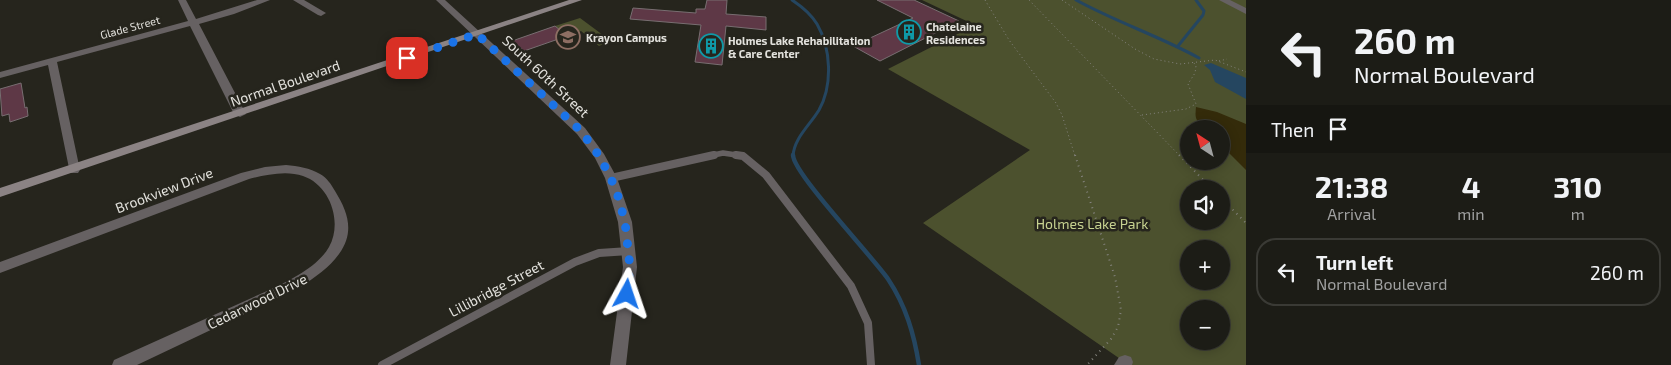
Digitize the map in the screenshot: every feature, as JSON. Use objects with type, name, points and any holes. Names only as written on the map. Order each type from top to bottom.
[{"type":"main road","name":"Normal Boulevard","points":[[0,194],[578,0]]},
{"type":"street","points":[[182,0],[240,114]]},
{"type":"street","name":"Glade Street","points":[[0,75],[266,0]]},
{"type":"street","points":[[297,0],[321,13]]},
{"type":"street","name":"South 60th Street","points":[[440,0],[581,131],[597,153],[611,178],[623,213],[629,251],[628,284],[618,365]]},
{"type":"street","points":[[1223,0],[1246,11]]},
{"type":"street","points":[[52,61],[74,170]]},
{"type":"street","name":"Brookview Drive","points":[[0,268],[257,172],[280,170],[304,172],[322,182],[334,198]]},
{"type":"street","name":"Cedarwood Drive","points":[[120,365],[307,278],[332,254],[343,232],[344,221],[334,198]]},
{"type":"lane","points":[[611,178],[714,154],[737,154],[748,159],[766,175],[851,286],[868,323],[871,365]]},
{"type":"lane","name":"Lillibridge Street","points":[[382,365],[575,262],[599,253],[629,251]]},
{"type":"path","points":[[985,0],[1009,40],[1056,103],[1062,115],[1114,277],[1121,317],[1118,329],[1110,342],[1087,365]]},
{"type":"path","points":[[1029,0],[1203,180]]},
{"type":"path","points":[[1062,0],[1148,57],[1167,63],[1219,61],[1246,72]]},
{"type":"path","points":[[1219,61],[1227,59]]},
{"type":"path","points":[[1142,115],[1186,110],[1196,104],[1188,84],[1195,73],[1196,66],[1194,63]]},
{"type":"path","points":[[1230,207],[1246,223]]},
{"type":"green space","name":"Holmes Lake Park","points":[[922,0],[1246,0],[1246,365],[1129,365],[923,223],[1030,150],[888,69],[975,25]]},
{"type":"green space","points":[[580,18],[611,41],[599,46],[581,31],[567,36],[555,26]]},
{"type":"sand","points":[[1196,107],[1217,112],[1246,124],[1246,170],[1230,154],[1230,120],[1197,120]]},
{"type":"water","points":[[1211,63],[1246,78],[1246,99],[1215,82],[1210,70],[1204,65]]},
{"type":"building","name":"Holmes Lake Rehabilitation & Care Center","points":[[707,0],[727,0],[726,14],[766,17],[766,30],[726,26],[722,65],[695,62],[701,25],[630,19],[633,8],[696,13],[696,9],[705,9]]},
{"type":"building","name":"Chatelaine Residences","points":[[877,0],[914,0],[959,21],[880,61],[853,46],[913,18]]},
{"type":"building","name":"Krayon Campus","points":[[555,26],[567,36],[524,51],[512,41]]},
{"type":"building","points":[[21,83],[28,116],[10,122],[9,114],[2,116],[0,89]]},
{"type":"waterway","points":[[792,0],[806,10],[817,24],[825,44],[828,67],[827,89],[824,100],[799,137],[793,155]]},
{"type":"waterway","points":[[1076,0],[1199,58]]},
{"type":"waterway","points":[[1178,46],[1203,15],[1204,11],[1196,0]]},
{"type":"waterway","points":[[793,155],[796,165],[819,196],[888,279],[900,299],[908,320],[915,342],[919,365]]},
{"type":"place","name":"Chatelaine Residences","points":[[909,32]]},
{"type":"place","name":"Krayon Campus","points":[[568,37]]},
{"type":"place","name":"Holmes Lake Rehabilitation & Care Center","points":[[711,46]]},
{"type":"route","points":[[407,58],[477,34],[581,131],[606,167],[620,201],[629,251],[630,267],[627,294]]}]
